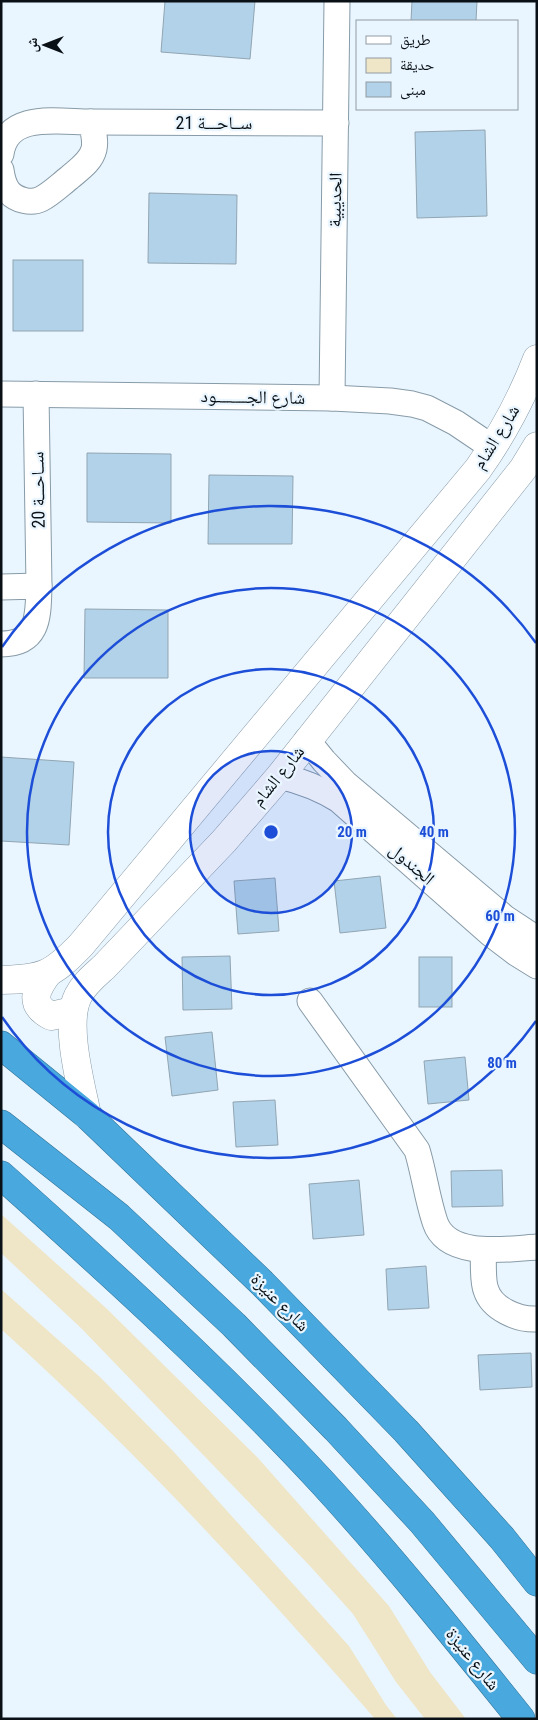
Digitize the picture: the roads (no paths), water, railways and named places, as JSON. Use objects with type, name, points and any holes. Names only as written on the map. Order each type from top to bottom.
[{"type":"highway","name":"شارع عنيزة","points":[[1,1045],[87,1115],[262,1283],[406,1431],[502,1538],[537,1582]]},
{"type":"highway","points":[[1,1124],[119,1217],[234,1325],[336,1429],[422,1522],[537,1660]]},
{"type":"highway","name":"شارع عنيزة","points":[[1,1175],[122,1283],[248,1406],[314,1474],[395,1564],[521,1719]]},
{"type":"street","name":"الحديبية","points":[[332,398],[337,1]]},
{"type":"street","name":"ســاحـــة 21","points":[[1,154],[2,145],[9,134],[19,126],[37,122],[336,123]]},
{"type":"street","points":[[1,170],[2,179],[8,191],[19,199],[28,202],[39,200],[77,172],[91,156],[94,149],[91,122]]},
{"type":"street","name":"شارع الشام","points":[[1,980],[27,980],[42,976],[66,959],[80,945],[478,469],[493,448],[526,388],[537,359]]},
{"type":"street","name":"شارع الجــــــــود","points":[[1,394],[332,398],[390,401],[427,408],[493,448]]},
{"type":"street","name":"ســاحـــة 20","points":[[1,644],[9,644],[25,638],[34,628],[38,618],[36,394]]},
{"type":"street","name":"شارع الشام","points":[[87,1115],[75,1049],[73,1011],[77,996],[84,985],[104,967],[224,841],[280,776],[516,476],[537,446]]},
{"type":"street","points":[[1,587],[39,586]]},
{"type":"street","name":"الجندول","points":[[308,740],[324,761],[345,783],[505,918],[537,939]]},
{"type":"street","name":"الجندول","points":[[280,776],[319,789],[339,800],[491,934],[537,966]]},
{"type":"street","points":[[48,973],[37,988],[37,1001],[41,1010],[51,1016],[73,1011]]},
{"type":"street","points":[[310,1001],[417,1150],[435,1223],[442,1234],[456,1244],[483,1250],[537,1247]]},
{"type":"street","points":[[483,1250],[486,1290],[493,1301],[506,1312],[527,1319],[537,1318]]}]
